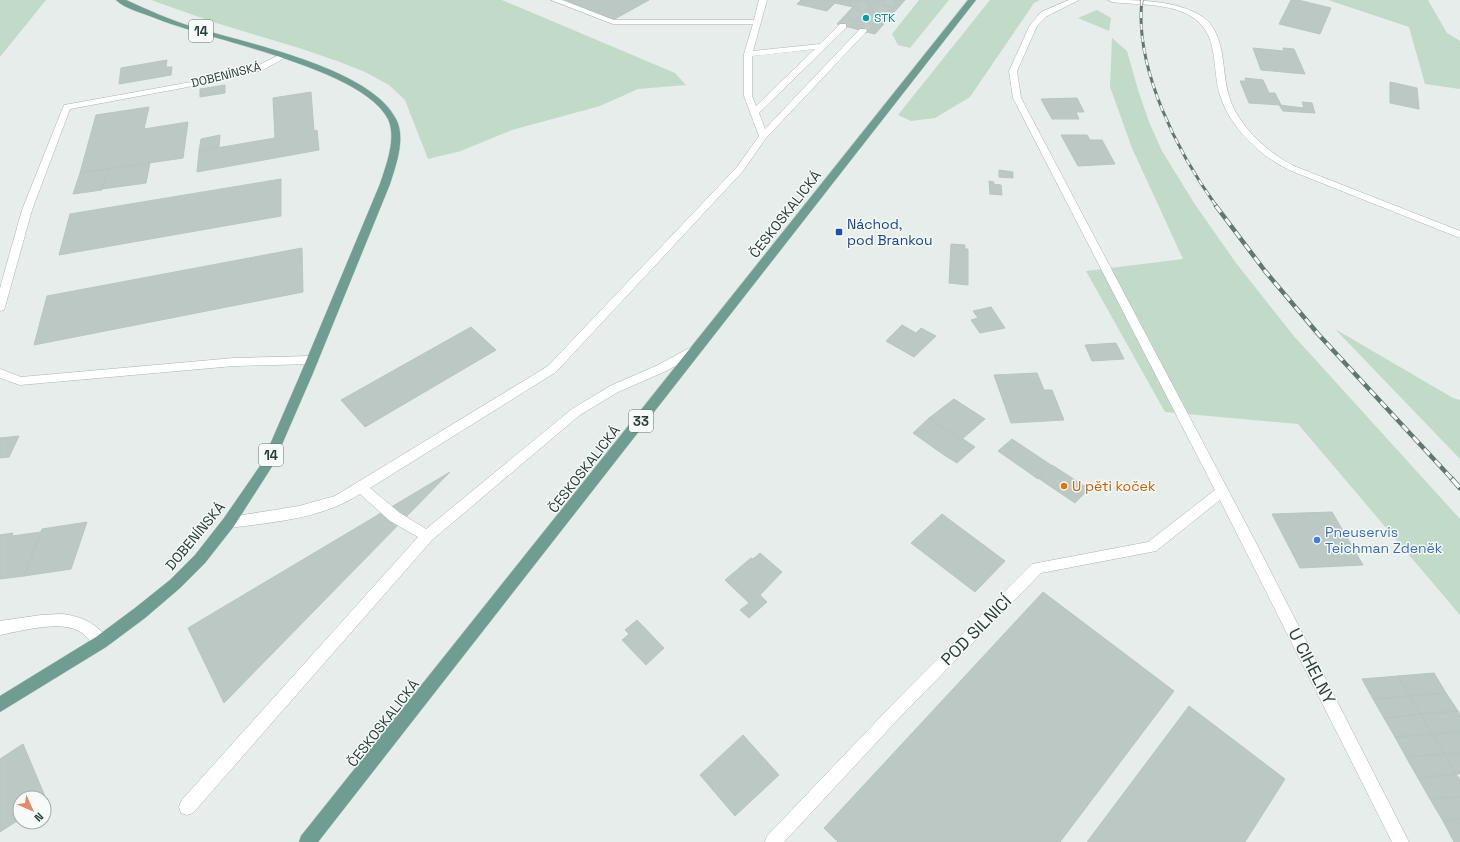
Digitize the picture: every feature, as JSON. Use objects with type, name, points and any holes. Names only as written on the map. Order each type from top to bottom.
[{"type":"main road","name":"14","points":[[120,0],[136,8],[197,30],[284,56]]},
{"type":"main road","name":"ČESKOSKALICKÁ","points":[[307,842],[698,349],[972,0]]},
{"type":"main road","name":"DOBENÍNSKÁ","points":[[0,705],[101,642],[140,613],[175,584],[200,558],[229,522],[266,465],[312,360],[385,184],[392,164],[395,134],[392,119],[385,108],[370,93],[348,80],[284,56]]},
{"type":"street","points":[[555,0],[613,22],[757,22]]},
{"type":"street","points":[[763,0],[748,54],[748,96],[763,136]]},
{"type":"street","name":"U CIHELNY","points":[[1075,0],[1044,14],[1034,25],[1013,71],[1017,98],[1222,491],[1401,842]]},
{"type":"street","points":[[1112,0],[1172,7],[1189,12],[1201,20],[1210,29],[1217,47],[1223,90],[1229,108],[1244,131],[1281,163],[1384,206],[1460,234]]},
{"type":"street","points":[[755,112],[843,26]]},
{"type":"street","points":[[229,522],[323,507],[340,500],[552,369],[740,169],[763,136],[863,31]]},
{"type":"street","points":[[748,54],[822,46]]},
{"type":"street","name":"DOBENÍNSKÁ","points":[[0,307],[27,210],[67,107],[220,80],[260,68],[284,56]]},
{"type":"street","points":[[187,807],[427,536],[576,412],[614,389],[662,368],[698,349]]},
{"type":"street","points":[[0,373],[20,381],[234,362],[312,360]]},
{"type":"street","points":[[361,488],[395,517],[427,536]]},
{"type":"street","name":"POD SILNICÍ","points":[[773,842],[896,711],[1037,568],[1151,547],[1222,491]]},
{"type":"street","points":[[0,628],[50,621],[63,621],[80,624],[92,632],[101,642]]},
{"type":"green space","points":[[0,0],[46,0],[0,57]]},
{"type":"green space","points":[[151,0],[502,0],[675,73],[686,85],[638,89],[600,106],[512,130],[461,151],[428,159],[405,100],[389,85],[365,72],[340,62],[213,22]]},
{"type":"green space","points":[[919,0],[949,0],[910,48],[898,45],[892,34]]},
{"type":"green space","points":[[990,0],[1040,0],[1034,3],[970,97],[935,118],[911,121],[898,115]]},
{"type":"green space","points":[[1328,0],[1428,0],[1447,33],[1460,41],[1460,89],[1425,84],[1409,27]]},
{"type":"green space","points":[[1097,10],[1111,18],[1109,31],[1078,18]]},
{"type":"green space","points":[[1112,38],[1127,51],[1149,122],[1162,151],[1194,203],[1236,263],[1293,335],[1460,519],[1460,615],[1298,424],[1165,412],[1086,271],[1183,259],[1132,148],[1110,87]]},
{"type":"green space","points":[[1335,329],[1453,398],[1460,400],[1460,459]]},
{"type":"building","points":[[565,0],[649,0],[613,20]]},
{"type":"building","name":"STK","points":[[801,0],[905,0],[875,34],[837,24],[853,7],[835,3],[827,11],[797,4]]},
{"type":"building","points":[[1291,0],[1298,0],[1331,8],[1320,34],[1279,24]]},
{"type":"building","points":[[1253,48],[1284,51],[1283,48],[1294,49],[1305,74],[1261,70]]},
{"type":"building","points":[[167,60],[166,67],[172,67],[171,75],[119,84],[121,68]]},
{"type":"building","points":[[1245,78],[1263,80],[1269,93],[1275,93],[1281,105],[1249,103],[1240,81],[1246,81]]},
{"type":"building","points":[[1390,82],[1417,88],[1419,109],[1390,103]]},
{"type":"building","points":[[225,85],[225,93],[200,97],[200,89]]},
{"type":"building","points":[[311,92],[314,131],[317,130],[319,150],[197,172],[199,151],[275,138],[273,98]]},
{"type":"building","points":[[1077,98],[1084,112],[1076,112],[1079,119],[1052,119],[1041,99]]},
{"type":"building","points":[[1302,102],[1312,103],[1315,113],[1283,111],[1279,105],[1304,108]]},
{"type":"building","points":[[149,107],[144,129],[188,122],[183,158],[80,173],[96,115]]},
{"type":"building","points":[[220,135],[219,147],[199,151],[201,139]]},
{"type":"building","points":[[1061,135],[1087,135],[1090,140],[1102,140],[1115,164],[1078,166]]},
{"type":"building","points":[[150,163],[146,183],[102,189],[108,169]]},
{"type":"building","points":[[108,169],[102,190],[73,194],[80,173]]},
{"type":"building","points":[[999,170],[1013,172],[1013,178],[999,177]]},
{"type":"building","points":[[281,179],[281,216],[59,255],[70,214]]},
{"type":"building","points":[[989,181],[994,182],[993,184],[1001,185],[1002,195],[990,194]]},
{"type":"building","points":[[951,244],[965,245],[965,249],[968,249],[968,285],[949,283]]},
{"type":"building","points":[[302,248],[303,292],[34,345],[47,296]]},
{"type":"building","points":[[991,307],[1005,328],[980,333],[971,320],[978,318],[973,311]]},
{"type":"building","points":[[902,325],[916,333],[921,328],[936,336],[914,357],[886,341]]},
{"type":"building","points":[[471,327],[496,350],[365,427],[341,400]]},
{"type":"building","points":[[1116,343],[1124,359],[1092,361],[1085,345]]},
{"type":"building","points":[[1037,373],[1044,390],[1052,390],[1064,420],[1011,423],[994,375]]},
{"type":"building","points":[[954,399],[985,419],[961,440],[929,418]]},
{"type":"building","points":[[929,418],[961,440],[963,439],[975,447],[957,463],[944,455],[913,433]]},
{"type":"building","points":[[19,436],[9,457],[0,458],[0,438]]},
{"type":"building","points":[[1012,439],[1051,465],[1038,479],[998,451]]},
{"type":"building","points":[[1052,465],[1089,489],[1075,503],[1038,478]]},
{"type":"building","points":[[450,472],[224,703],[188,628]]},
{"type":"building","name":"Pneuservis Teichman Zdeněk","points":[[1332,512],[1363,565],[1300,568],[1272,514]]},
{"type":"building","points":[[942,514],[1005,561],[975,592],[911,543]]},
{"type":"building","points":[[87,522],[71,569],[24,576],[42,529]]},
{"type":"building","points":[[41,532],[24,576],[0,579],[0,535],[13,533],[12,536]]},
{"type":"building","points":[[760,553],[782,572],[760,595],[767,602],[749,618],[740,610],[749,603],[725,580],[751,558],[753,559]]},
{"type":"building","points":[[1043,592],[1174,691],[1060,842],[838,842],[824,828]]},
{"type":"building","points":[[637,620],[664,648],[646,665],[622,640],[629,634],[625,630]]},
{"type":"building","points":[[1434,673],[1446,693],[1410,696],[1398,676]]},
{"type":"building","points":[[1398,676],[1410,696],[1373,699],[1362,679]]},
{"type":"building","points":[[1446,693],[1458,711],[1421,714],[1410,696]]},
{"type":"building","points":[[1410,696],[1421,714],[1384,718],[1373,699]]},
{"type":"building","points":[[1189,706],[1285,779],[1245,842],[1087,842]]},
{"type":"building","points":[[1458,711],[1460,715],[1460,732],[1432,734],[1421,714]]},
{"type":"building","points":[[1421,714],[1432,734],[1395,737],[1384,718]]},
{"type":"building","points":[[1460,732],[1460,753],[1445,754],[1432,734]]},
{"type":"building","points":[[1432,734],[1445,754],[1406,757],[1395,737]]},
{"type":"building","points":[[743,735],[779,775],[735,816],[700,775]]},
{"type":"building","points":[[23,744],[42,790],[12,790],[12,824],[0,832],[0,759]]},
{"type":"building","points":[[1460,753],[1460,774],[1456,774],[1445,754]]},
{"type":"building","points":[[1445,754],[1456,774],[1418,778],[1406,757]]},
{"type":"building","points":[[1456,774],[1460,780],[1460,797],[1430,799],[1418,778]]},
{"type":"building","points":[[1460,797],[1460,819],[1443,821],[1430,799]]},
{"type":"building","points":[[1460,819],[1460,842],[1454,842],[1443,821]]},
{"type":"tunnel","points":[[843,26],[868,0]]},
{"type":"tunnel","points":[[863,31],[892,0]]},
{"type":"railway","points":[[1142,0],[1141,26],[1145,53],[1152,81],[1162,109],[1174,136],[1188,161],[1217,207]]},
{"type":"railway","points":[[1216,206],[1265,271],[1319,335],[1453,480]]},
{"type":"railway","points":[[1452,479],[1460,488]]},
{"type":"place","name":"STK","points":[[866,18]]},
{"type":"place","name":"Náchod, pod Brankou","points":[[839,232]]},
{"type":"place","name":"U pěti koček","points":[[1064,486]]},
{"type":"place","name":"Pneuservis Teichman Zdeněk","points":[[1317,540]]}]
